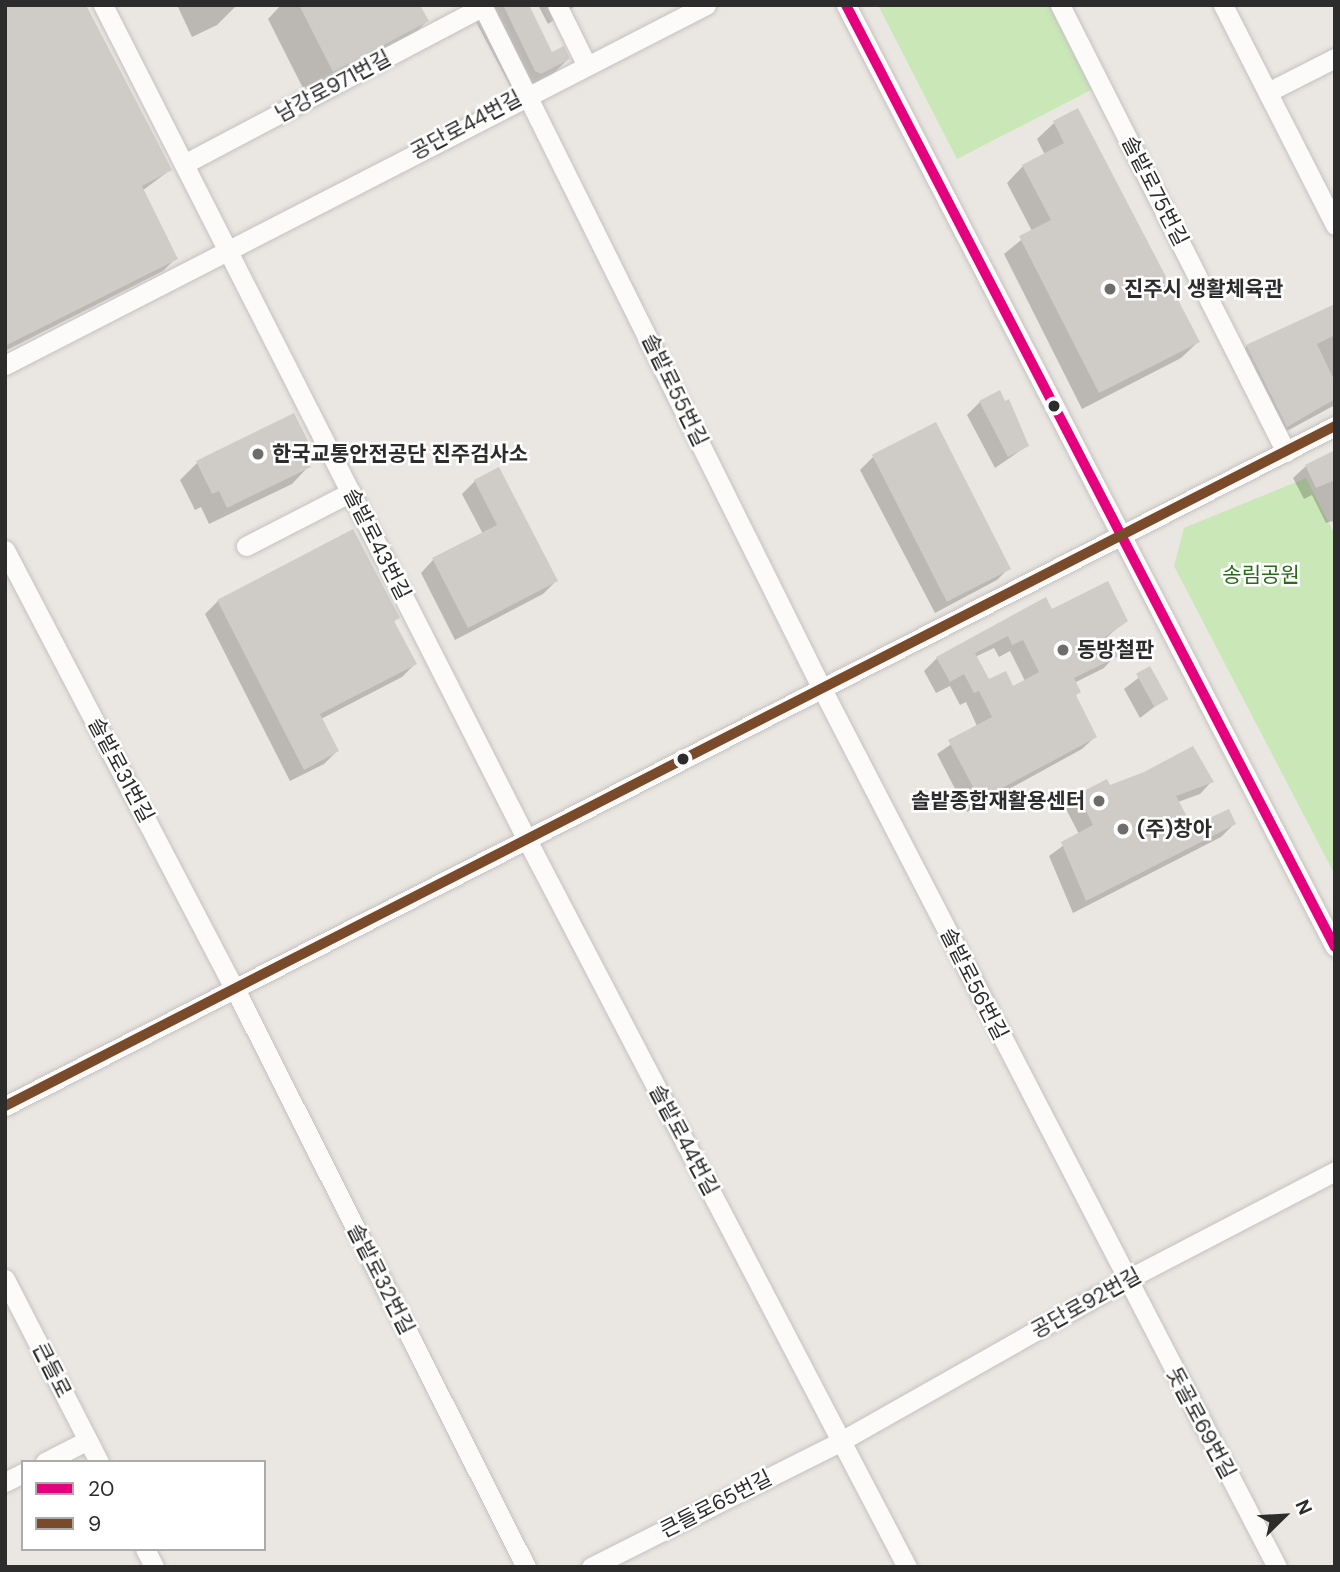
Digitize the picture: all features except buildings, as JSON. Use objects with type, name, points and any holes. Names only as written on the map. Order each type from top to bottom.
[{"type":"street","points":[[103,5],[228,250]]},
{"type":"street","points":[[557,5],[586,64]]},
{"type":"street","name":"공단로44번길","points":[[5,365],[528,93],[706,5]]},
{"type":"street","points":[[846,5],[1335,947]]},
{"type":"street","name":"솔밭로75번길","points":[[1060,5],[1286,452]]},
{"type":"street","points":[[1223,5],[1335,225]]},
{"type":"street","name":"남강로971번길","points":[[184,164],[482,6],[528,93]]},
{"type":"street","points":[[1268,92],[1335,58]]},
{"type":"street","name":"솔밭로55번길","points":[[528,93],[821,687]]},
{"type":"street","name":"솔밭로43번길","points":[[228,250],[526,838]]},
{"type":"street","points":[[5,1106],[236,991],[526,838],[1335,426]]},
{"type":"street","points":[[246,546],[351,492]]},
{"type":"street","name":"솔밭로31번길","points":[[5,550],[236,991]]},
{"type":"street","name":"솔밭로56번길","points":[[821,687],[1126,1280]]},
{"type":"street","name":"솔밭로44번길","points":[[526,838],[907,1567]]},
{"type":"street","name":"솔밭로32번길","points":[[236,991],[526,1567]]},
{"type":"street","name":"공단로92번길","points":[[841,1441],[1126,1280],[1335,1171]]},
{"type":"street","name":"큰들로","points":[[5,1279],[98,1460]]},
{"type":"street","name":"돗골로69번길","points":[[1126,1280],[1277,1567]]},
{"type":"street","points":[[49,1460],[88,1440]]},
{"type":"street","name":"큰들로65번길","points":[[591,1567],[841,1441]]},
{"type":"street","points":[[5,1482],[21,1474]]},
{"type":"street","points":[[146,1551],[153,1567]]},
{"type":"green space","points":[[878,5],[1050,5],[1093,89],[957,159]]},
{"type":"green space","name":"송림공원","points":[[1306,478],[1335,535],[1335,875],[1174,566],[1184,528]]},
{"type":"transit line","name":"20","points":[[846,5],[1335,947]]},
{"type":"transit line","name":"9","points":[[5,1106],[1335,426]]},
{"type":"place","name":"진주시 생활체육관","points":[[1110,289]]},
{"type":"place","name":"한국교통안전공단 진주검사소","points":[[258,454]]},
{"type":"place","name":"동방철판","points":[[1063,650]]},
{"type":"place","name":"솔밭종합재활용센터","points":[[1099,801]]},
{"type":"place","name":"(주)창아","points":[[1123,829]]}]
